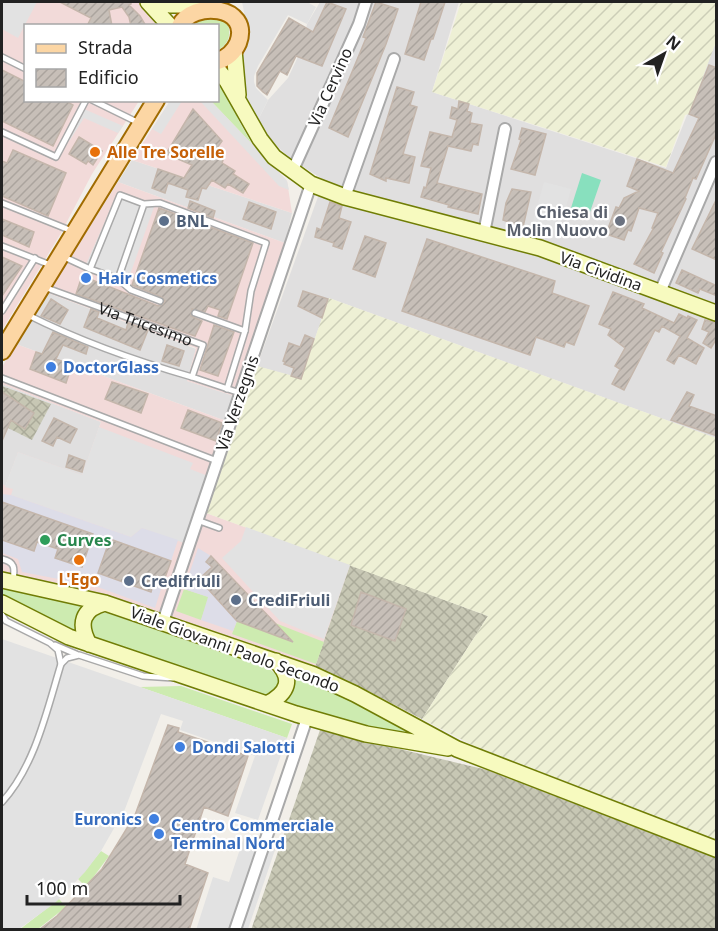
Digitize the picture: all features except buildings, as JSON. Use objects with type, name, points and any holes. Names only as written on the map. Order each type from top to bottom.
[{"type":"main road","points":[[149,2],[171,5],[203,3],[234,8],[240,31],[238,41],[229,56],[219,61]]},
{"type":"main road","points":[[149,2],[168,24]]},
{"type":"main road","points":[[181,24],[184,15],[203,3]]},
{"type":"main road","name":"Via Cividina","points":[[234,50],[238,100]]},
{"type":"main road","name":"Via Cividina","points":[[219,72],[260,139],[274,157],[311,184],[345,197],[540,248],[717,313]]},
{"type":"main road","points":[[2,351],[7,331],[25,314],[155,102]]},
{"type":"main road","name":"Viale Giovanni Paolo Secondo","points":[[7,581],[105,603],[312,674],[355,694],[457,749],[716,849]]},
{"type":"main road","name":"Viale Giovanni Paolo Secondo","points":[[2,603],[69,637],[84,650],[196,680],[307,718],[366,734],[457,749]]},
{"type":"main road","points":[[84,650],[82,627],[84,616],[95,606],[105,603]]},
{"type":"main road","points":[[267,704],[278,699],[284,693],[287,685],[286,675],[276,661]]},
{"type":"street","name":"Via Cervino","points":[[292,172],[359,24],[366,2]]},
{"type":"street","points":[[345,197],[394,59]]},
{"type":"street","points":[[484,233],[505,129]]},
{"type":"street","points":[[660,292],[717,162]]},
{"type":"street","name":"Via Verzegnis","points":[[162,622],[311,184]]},
{"type":"street","points":[[235,930],[307,718]]},
{"type":"lane","points":[[2,57],[24,68]]},
{"type":"lane","points":[[2,132],[56,157],[85,102]]},
{"type":"lane","points":[[96,102],[141,125]]},
{"type":"lane","points":[[90,268],[120,195],[144,204],[160,203],[266,243],[251,291],[245,331],[227,389]]},
{"type":"lane","points":[[2,203],[76,232]]},
{"type":"lane","points":[[118,279],[144,204]]},
{"type":"lane","points":[[2,246],[34,258],[90,268],[118,279],[131,290],[160,300]]},
{"type":"lane","points":[[2,310],[34,258]]},
{"type":"lane","points":[[9,284],[16,287]]},
{"type":"lane","name":"Via Tricesimo","points":[[42,286],[202,345],[192,377]]},
{"type":"lane","points":[[195,313],[245,331]]},
{"type":"lane","points":[[25,314],[60,331],[158,367],[240,393]]},
{"type":"lane","points":[[2,378],[217,461]]},
{"type":"lane","points":[[197,520],[219,528]]},
{"type":"lane","points":[[2,559],[11,562],[15,568],[7,581]]},
{"type":"lane","points":[[2,615],[6,621],[58,650],[61,664]]},
{"type":"lane","points":[[50,644],[84,650]]},
{"type":"lane","points":[[2,802],[16,785],[26,766],[61,664],[67,658],[84,650]]},
{"type":"shaded area","points":[[2,2],[140,2],[161,24],[24,24],[24,102],[138,102],[92,174],[61,233],[2,330]]},
{"type":"shaded area","points":[[2,2],[37,2],[18,38],[2,29]]},
{"type":"shaded area","points":[[242,2],[307,2],[316,7],[307,24],[288,15],[258,66],[254,82],[256,88],[268,100],[256,124],[246,100],[242,80],[241,55],[248,31]]},
{"type":"shaded area","points":[[320,2],[459,2],[432,92],[666,168],[716,42],[716,438],[329,298],[301,379],[257,366],[324,180],[291,159],[256,124],[268,100],[288,78],[302,48],[307,24]]},
{"type":"shaded area","points":[[461,2],[716,2],[716,42],[666,167],[432,92]]},
{"type":"shaded area","points":[[169,102],[212,102],[287,181],[292,213],[132,160]]},
{"type":"shaded area","points":[[169,102],[181,102],[161,134],[152,129]]},
{"type":"shaded area","points":[[201,102],[212,102],[287,181],[289,190],[279,186]]},
{"type":"shaded area","points":[[84,109],[123,126],[118,133],[84,118],[70,140],[67,138]]},
{"type":"shaded area","points":[[132,160],[292,213],[285,243],[118,182]]},
{"type":"shaded area","points":[[118,182],[285,243],[234,396],[187,381],[196,348],[48,293]]},
{"type":"shaded area","points":[[544,182],[571,189],[559,232],[532,225]]},
{"type":"shaded area","points":[[118,192],[154,207],[126,286],[84,269]]},
{"type":"shaded area","points":[[48,293],[196,349],[187,381],[234,396],[226,421],[16,344]]},
{"type":"shaded area","points":[[329,298],[716,438],[716,840],[490,754],[422,719],[488,616],[206,513],[257,366],[301,378]]},
{"type":"shaded area","points":[[16,344],[226,421],[161,611],[158,613],[2,575],[2,484],[6,486],[18,452],[82,475],[101,422],[2,384],[2,367]]},
{"type":"shaded area","points":[[2,384],[101,422],[82,476],[18,453],[5,487],[2,484]]},
{"type":"shaded area","points":[[2,386],[51,404],[32,440],[2,425]]},
{"type":"shaded area","points":[[99,427],[193,463],[190,469],[208,476],[184,543],[142,528],[131,537],[11,495],[13,489],[5,487],[18,452],[82,475]]},
{"type":"shaded area","points":[[2,494],[11,495],[131,537],[142,528],[178,540],[171,561],[110,539],[98,573],[150,592],[154,582],[162,586],[155,608],[95,586],[22,572],[18,559],[2,553],[2,540],[33,551],[38,542],[58,549],[56,558],[82,567],[93,534],[2,502]]},
{"type":"shaded area","points":[[206,513],[350,565],[315,667],[175,620],[171,615]]},
{"type":"shaded area","points":[[246,527],[350,565],[324,639],[280,621],[222,558],[241,541]]},
{"type":"shaded area","points":[[198,548],[211,556],[206,562],[212,567],[199,580],[237,621],[233,631],[201,620],[208,597],[184,589]]},
{"type":"shaded area","points":[[350,565],[488,616],[422,719],[315,667]]},
{"type":"shaded area","points":[[2,639],[287,738],[258,820],[235,813],[255,756],[180,730],[183,721],[161,714],[125,809],[101,851],[85,872],[55,903],[19,929],[2,930]]},
{"type":"shaded area","points":[[320,730],[487,770],[714,857],[716,859],[716,929],[251,930]]},
{"type":"shaded area","points":[[244,837],[276,847],[248,929],[196,930],[213,877],[229,882]]},
{"type":"green space","points":[[197,16],[226,20],[229,37],[219,49],[219,24],[192,24]]},
{"type":"green space","points":[[219,78],[239,121],[252,144],[212,102],[219,102]]},
{"type":"green space","points":[[582,173],[601,180],[589,215],[571,208]]},
{"type":"green space","points":[[2,587],[87,606],[76,633],[2,595]]},
{"type":"green space","points":[[184,589],[209,597],[201,620],[176,611]]},
{"type":"green space","points":[[101,613],[107,613],[268,668],[277,675],[279,686],[276,693],[264,698],[96,640],[91,633],[90,625]]},
{"type":"green space","points":[[237,621],[275,623],[324,642],[316,664],[232,634]]},
{"type":"green space","points":[[289,675],[317,684],[423,737],[421,740],[280,703]]},
{"type":"green space","points":[[181,686],[292,724],[287,738],[140,687]]},
{"type":"green space","points":[[101,851],[109,856],[86,887],[78,879]]},
{"type":"green space","points":[[59,899],[66,907],[38,929],[19,930]]},
{"type":"place","name":"Alle Tre Sorelle","points":[[95,152]]},
{"type":"place","name":"BNL","points":[[164,221]]},
{"type":"place","name":"Chiesa di Molin Nuovo","points":[[620,221]]},
{"type":"place","name":"Hair Cosmetics","points":[[86,278]]},
{"type":"place","name":"DoctorGlass","points":[[51,367]]},
{"type":"place","name":"Curves","points":[[45,540]]},
{"type":"place","name":"L'Ego","points":[[79,560]]},
{"type":"place","name":"Credifriuli","points":[[129,581]]},
{"type":"place","name":"CrediFriuli","points":[[236,600]]},
{"type":"place","name":"Dondi Salotti","points":[[180,747]]},
{"type":"place","name":"Euronics","points":[[154,819]]},
{"type":"place","name":"Centro Commerciale Terminal Nord","points":[[159,834]]}]
